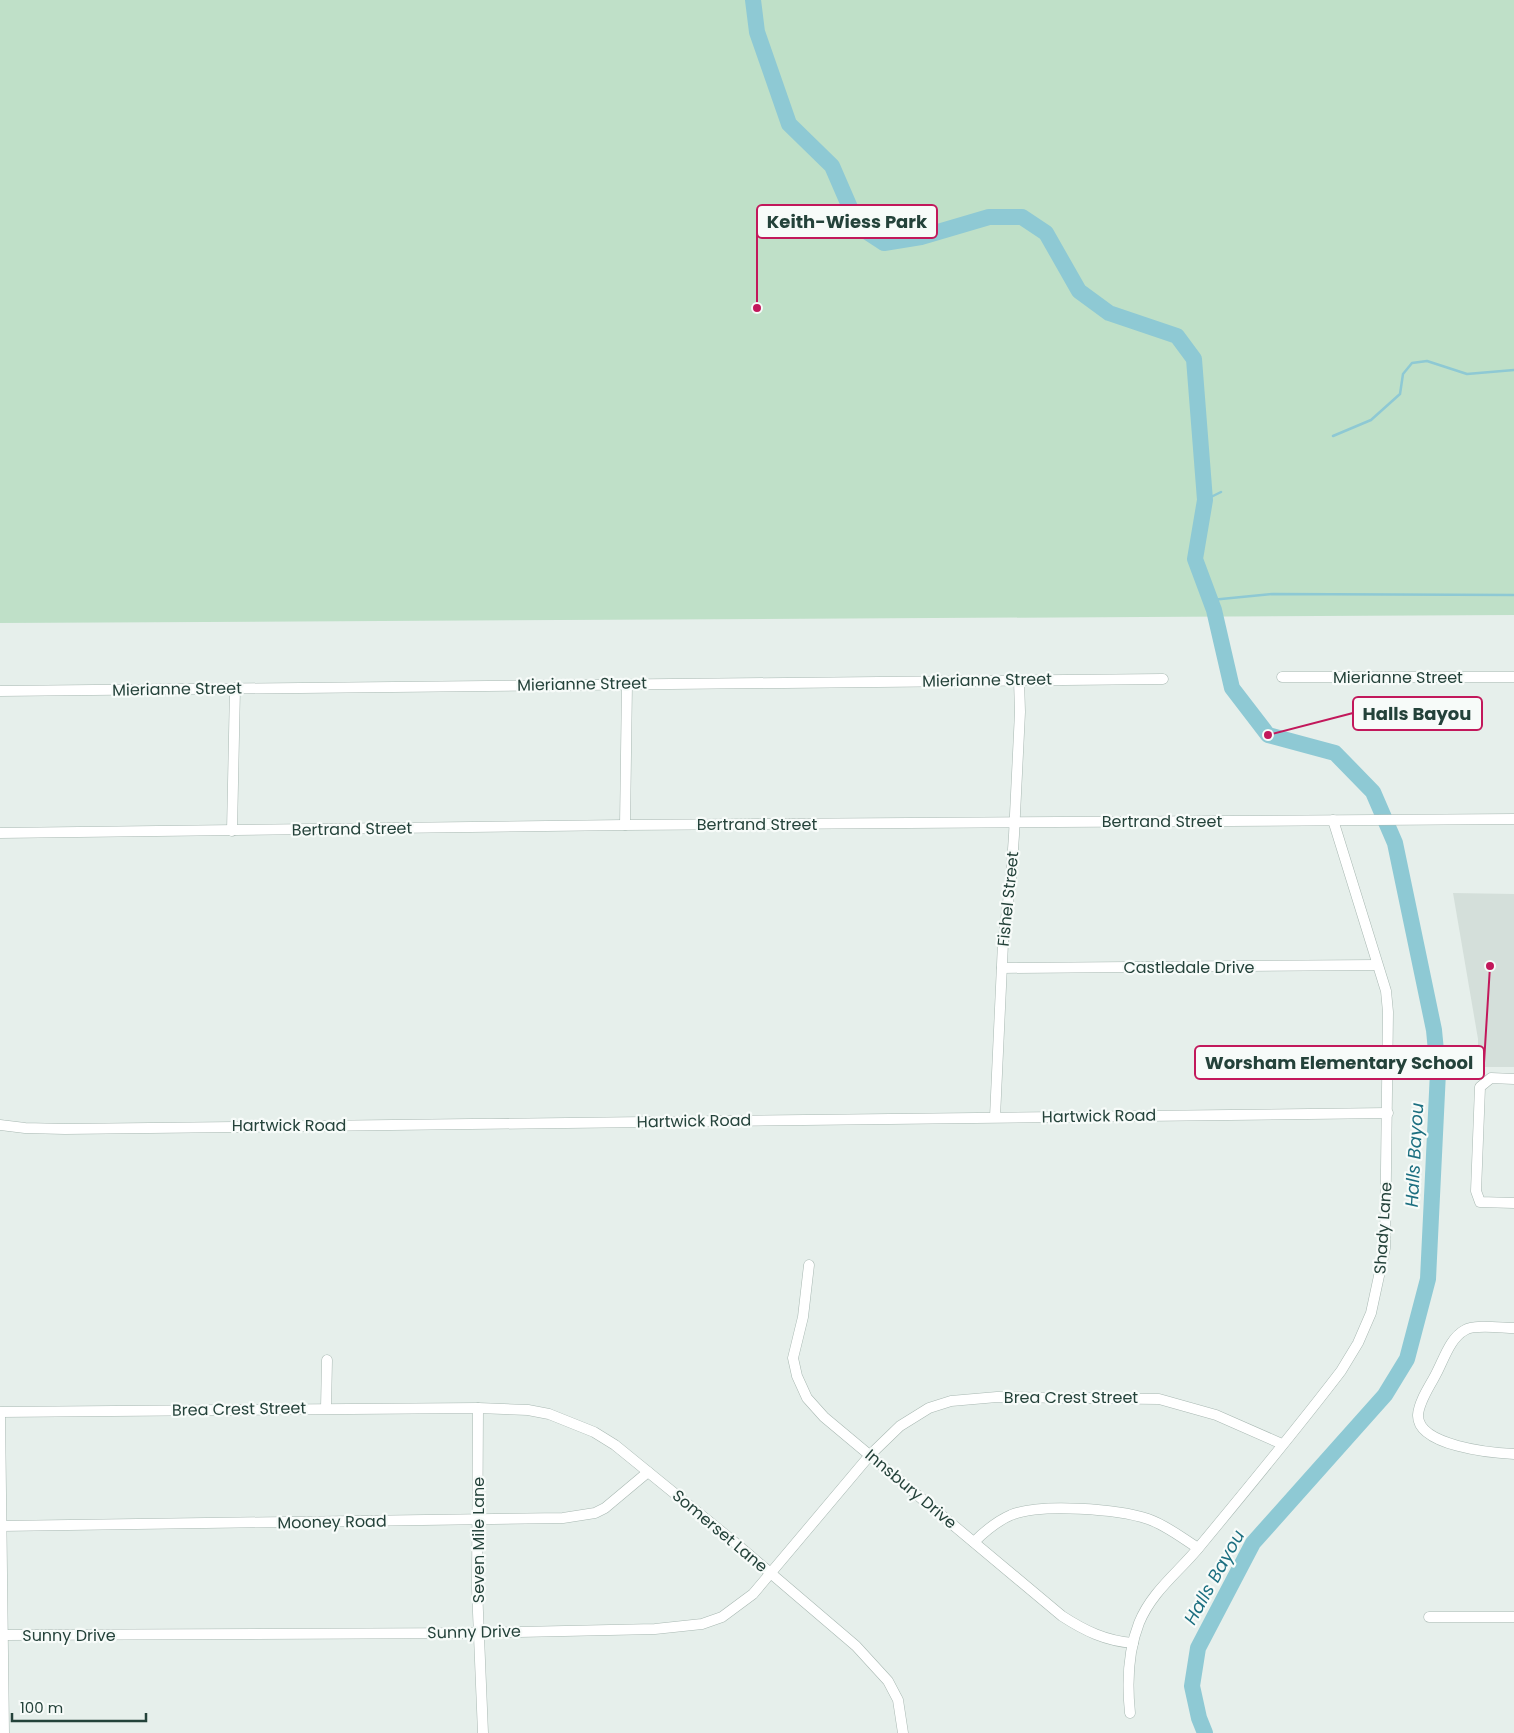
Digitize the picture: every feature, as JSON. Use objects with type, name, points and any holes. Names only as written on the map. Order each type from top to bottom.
[{"type":"street","name":"Mierianne Street","points":[[1282,677],[1514,677]]},
{"type":"street","name":"Mierianne Street","points":[[0,691],[1163,678]]},
{"type":"street","name":"Fishel Street","points":[[995,1117],[1002,968],[1011,878],[1020,712],[1019,680]]},
{"type":"street","points":[[625,825],[627,684]]},
{"type":"street","points":[[232,831],[235,688]]},
{"type":"street","name":"Bertrand Street","points":[[0,834],[625,825],[1417,819],[1514,820]]},
{"type":"street","name":"Shady Lane","points":[[1130,1713],[1128,1692],[1133,1644],[1139,1623],[1151,1601],[1167,1580],[1198,1548],[1341,1370],[1358,1344],[1371,1313],[1385,1248],[1388,1012],[1386,991],[1333,820]]},
{"type":"street","name":"Castledale Drive","points":[[1002,968],[1377,965]]},
{"type":"street","points":[[1514,1079],[1491,1078],[1483,1084],[1479,1092],[1476,1191],[1480,1202],[1514,1203]]},
{"type":"street","name":"Hartwick Road","points":[[0,1125],[65,1129],[1388,1113]]},
{"type":"street","name":"Innsbury Drive","points":[[809,1265],[803,1317],[793,1358],[797,1376],[806,1398],[816,1409],[870,1455],[1062,1616],[1082,1629],[1100,1637],[1133,1644]]},
{"type":"street","points":[[1514,1328],[1465,1329],[1455,1337],[1422,1401],[1418,1415],[1419,1423],[1440,1440],[1487,1452],[1514,1454]]},
{"type":"street","points":[[326,1408],[327,1360]]},
{"type":"street","name":"Brea Crest Street","points":[[870,1455],[900,1426],[928,1408],[951,1401],[997,1397],[1134,1397],[1172,1401],[1216,1415],[1282,1444]]},
{"type":"street","name":"Brea Crest Street","points":[[0,1413],[326,1408],[478,1408]]},
{"type":"street","name":"Somerset Lane","points":[[478,1408],[528,1410],[571,1422],[615,1445],[856,1646],[880,1672],[898,1700],[904,1733]]},
{"type":"street","name":"Seven Mile Lane","points":[[478,1408],[479,1633],[483,1733]]},
{"type":"street","points":[[0,1413],[4,1733]]},
{"type":"street","name":"Sunny Drive","points":[[3,1636],[479,1633],[655,1628],[702,1624],[722,1617],[740,1606],[771,1575],[870,1455]]},
{"type":"street","name":"Mooney Road","points":[[1,1526],[562,1518],[595,1513],[614,1503],[648,1472]]},
{"type":"street","points":[[974,1542],[991,1527],[1013,1515],[1035,1510],[1085,1510],[1123,1512],[1150,1520],[1198,1548]]},
{"type":"street","points":[[1429,1618],[1514,1617]]},
{"type":"shaded area","points":[[1453,893],[1514,894],[1514,1067],[1478,1067],[1478,1039]]},
{"type":"green space","points":[[0,0],[1514,0],[1514,615],[0,623]]},
{"type":"waterway","name":"Halls Bayou","points":[[753,0],[757,32],[789,124],[832,166],[858,226],[884,243],[921,237],[989,217],[1022,217],[1046,233],[1079,291],[1109,313],[1177,336],[1194,359],[1205,500],[1195,559],[1214,610],[1232,688],[1268,735],[1335,753],[1373,792],[1395,843],[1434,1030],[1438,1072],[1428,1279],[1407,1359],[1385,1395],[1253,1543],[1198,1648],[1192,1686],[1199,1718],[1205,1733]]},
{"type":"waterway","points":[[1333,436],[1371,420],[1400,394],[1403,374],[1412,363],[1427,361],[1467,374],[1514,370]]},
{"type":"waterway","points":[[1205,500],[1221,492]]},
{"type":"waterway","points":[[1211,600],[1272,594],[1514,595]]},
{"type":"place","name":"Keith-Wiess Park","points":[[757,308]]},
{"type":"place","name":"Halls Bayou","points":[[1268,735]]},
{"type":"place","name":"Worsham Elementary School","points":[[1490,966]]}]
